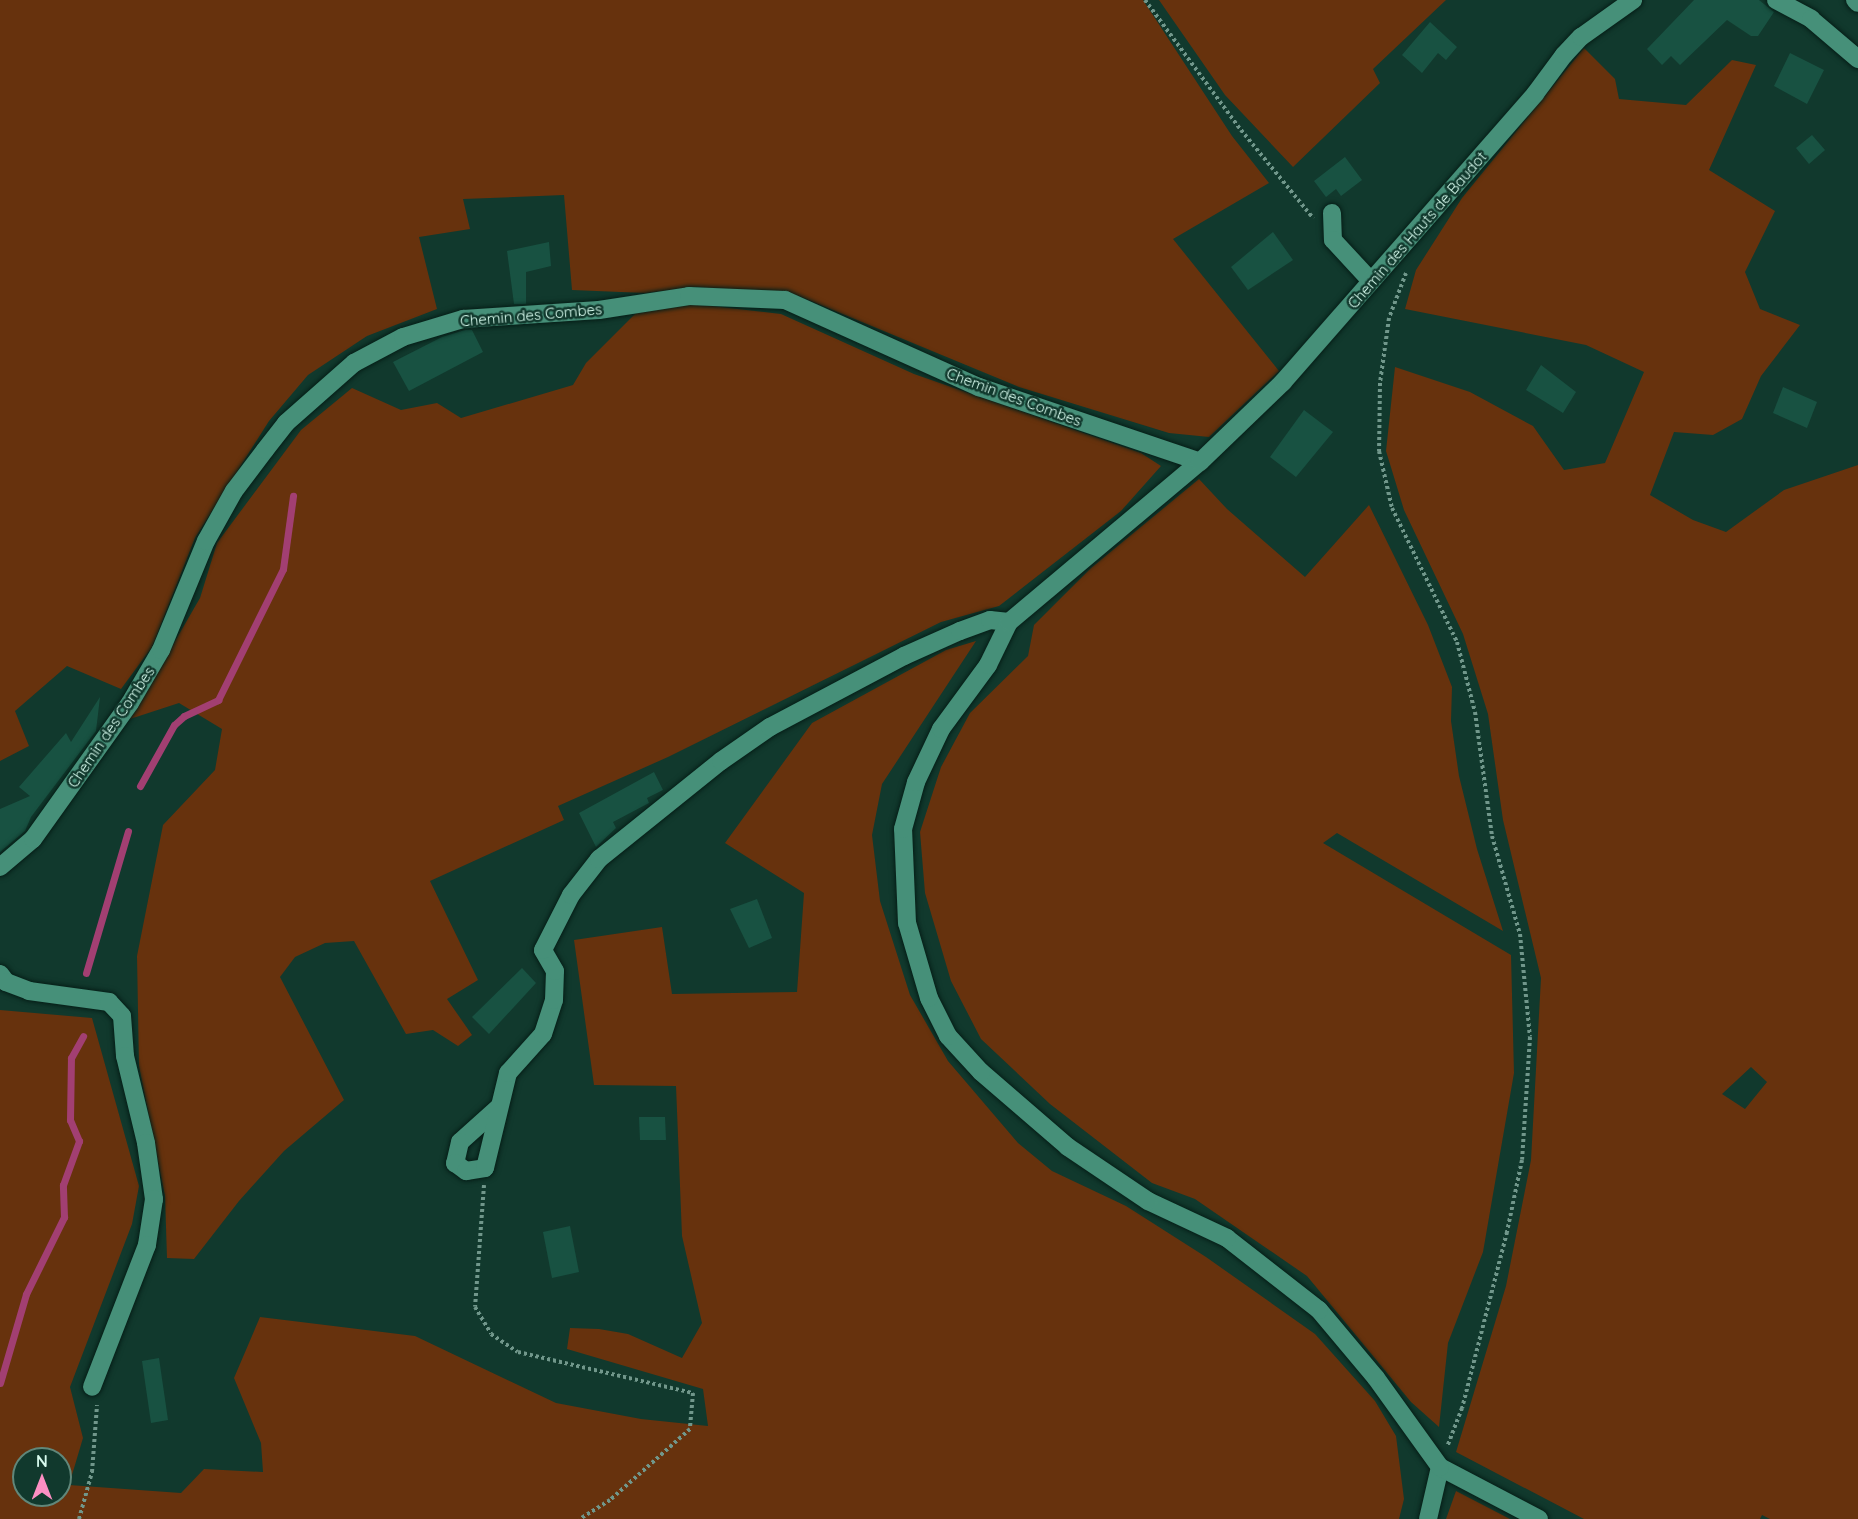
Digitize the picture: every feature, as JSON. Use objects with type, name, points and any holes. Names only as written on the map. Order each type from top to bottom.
[{"type":"street","name":"Chemin des Hauts de Baudot","points":[[1009,622],[1200,462],[1283,382],[1535,94],[1564,55],[1581,37],[1633,0]]},
{"type":"street","points":[[1776,0],[1811,19],[1858,59]]},
{"type":"street","points":[[1332,213],[1333,240],[1371,281]]},
{"type":"street","name":"Chemin des Combes","points":[[0,867],[33,839],[130,703],[161,650],[206,541],[234,491],[265,450],[286,423],[354,363],[403,337],[463,319],[599,310],[689,296],[785,300],[979,387],[1200,462]]},
{"type":"street","points":[[499,1107],[460,1142],[454,1163],[466,1172],[485,1168],[508,1072],[543,1034],[555,1000],[555,971],[543,950],[571,895],[598,859],[721,761],[770,728],[904,656],[960,631],[990,620],[1009,622],[988,665],[941,729],[916,782],[903,828],[907,923],[929,998],[948,1036],[981,1072],[1068,1147],[1148,1201],[1227,1238],[1319,1310],[1376,1378],[1440,1467],[1539,1519]]},
{"type":"street","points":[[0,974],[6,982],[29,991],[109,1002],[122,1016],[125,1056],[146,1143],[154,1199],[147,1245],[92,1387]]},
{"type":"street","points":[[1428,1519],[1440,1467]]},
{"type":"path","points":[[1145,0],[1241,130],[1333,240]]},
{"type":"path","points":[[1408,269],[1389,318],[1380,383],[1379,451],[1392,508],[1457,642],[1475,712],[1492,836],[1520,934],[1530,1037],[1522,1160],[1507,1232],[1462,1408],[1440,1467]]},
{"type":"path","points":[[485,1168],[475,1307],[491,1334],[518,1352],[621,1373],[693,1393],[690,1429],[610,1500],[579,1519]]},
{"type":"path","points":[[79,1519],[92,1472],[98,1420],[92,1387]]},
{"type":"shaded area","points":[[0,0],[1143,0],[1232,136],[1269,183],[1173,239],[1279,371],[1209,437],[1169,433],[1019,387],[799,296],[696,287],[645,293],[572,290],[564,195],[463,199],[470,229],[419,237],[437,309],[367,336],[308,375],[269,421],[195,538],[152,647],[121,689],[67,666],[15,711],[29,746],[0,761]]},
{"type":"shaded area","points":[[1159,0],[1446,0],[1373,69],[1380,83],[1293,167],[1225,95]]},
{"type":"shaded area","points":[[1584,48],[1615,79],[1619,99],[1686,105],[1732,60],[1756,65],[1709,170],[1775,211],[1745,272],[1760,309],[1800,325],[1761,376],[1742,419],[1713,435],[1674,432],[1650,495],[1693,520],[1726,532],[1784,490],[1858,465],[1858,1519],[1770,1519],[1762,1515],[1760,1519],[1584,1519],[1456,1452],[1506,1286],[1531,1160],[1541,978],[1503,820],[1488,714],[1463,634],[1404,510],[1386,451],[1395,367],[1470,392],[1533,426],[1564,470],[1605,463],[1644,372],[1586,345],[1405,309],[1416,270],[1462,198]],"holes":[[[1751,1067],[1767,1082],[1745,1109],[1722,1094]]]},
{"type":"shaded area","points":[[694,304],[781,314],[914,374],[1141,453],[1161,466],[1121,511],[999,606],[941,622],[668,757],[558,806],[564,820],[430,881],[478,980],[447,999],[472,1035],[458,1046],[433,1030],[406,1034],[354,941],[325,943],[295,957],[280,977],[344,1100],[284,1151],[239,1201],[194,1259],[167,1258],[165,1196],[139,1066],[137,956],[163,825],[215,770],[222,729],[179,703],[130,719],[200,598],[217,543],[301,430],[352,388],[401,410],[437,403],[461,418],[573,385],[586,363],[636,313]]},
{"type":"shaded area","points":[[1199,479],[1227,509],[1305,577],[1369,505],[1428,625],[1452,687],[1451,721],[1459,776],[1477,849],[1503,931],[1337,833],[1323,843],[1511,955],[1514,1073],[1483,1252],[1448,1343],[1439,1427],[1411,1402],[1307,1276],[1195,1199],[1152,1183],[1050,1104],[981,1039],[951,981],[925,893],[920,832],[941,767],[970,713],[1028,656],[1034,625],[1091,568]]},
{"type":"shaded area","points":[[976,641],[882,784],[872,835],[880,901],[910,995],[948,1061],[1018,1143],[1052,1171],[1126,1206],[1206,1257],[1315,1334],[1375,1401],[1396,1436],[1404,1499],[1399,1519],[0,1519],[0,1010],[92,1018],[139,1186],[132,1224],[70,1387],[83,1438],[72,1475],[72,1447],[12,1447],[12,1507],[72,1507],[72,1485],[181,1493],[204,1469],[263,1472],[261,1443],[234,1378],[260,1317],[415,1336],[556,1403],[641,1419],[708,1426],[703,1389],[567,1349],[570,1328],[599,1329],[628,1334],[682,1358],[702,1323],[682,1236],[676,1086],[594,1085],[574,940],[662,927],[672,994],[797,992],[804,893],[725,843],[812,723],[946,650]]},
{"type":"shaded area","points":[[1456,1491],[1510,1519],[1446,1519]]},
{"type":"building","points":[[1694,0],[1759,0],[1774,12],[1758,36],[1751,36],[1727,20],[1680,65],[1671,56],[1662,65],[1647,49]]},
{"type":"building","points":[[1430,22],[1457,47],[1446,60],[1438,53],[1422,73],[1402,55]]},
{"type":"building","points":[[1790,53],[1824,70],[1807,104],[1774,86]]},
{"type":"building","points":[[1812,135],[1825,150],[1809,164],[1796,148]]},
{"type":"building","points":[[1345,157],[1362,180],[1341,196],[1336,189],[1326,197],[1314,181]]},
{"type":"building","points":[[1273,232],[1293,260],[1248,290],[1231,267]]},
{"type":"building","points":[[549,242],[551,266],[526,272],[526,304],[514,304],[507,251]]},
{"type":"building","points":[[472,330],[483,352],[409,391],[393,362],[442,337]]},
{"type":"building","points":[[1541,365],[1576,392],[1563,413],[1526,390]]},
{"type":"building","points":[[1783,387],[1817,402],[1807,428],[1773,413]]},
{"type":"building","points":[[1304,410],[1333,432],[1296,477],[1270,457]]},
{"type":"building","points":[[100,697],[96,731],[31,817],[25,831],[0,852],[0,809],[30,796],[19,787],[66,733],[71,742]]},
{"type":"building","points":[[654,772],[663,790],[647,798],[649,803],[613,822],[616,828],[596,847],[579,813]]},
{"type":"building","points":[[757,899],[772,938],[749,948],[730,909]]},
{"type":"building","points":[[522,968],[536,983],[489,1034],[472,1017]]},
{"type":"building","points":[[639,1117],[665,1117],[666,1140],[640,1140]]},
{"type":"building","points":[[570,1226],[579,1272],[552,1278],[543,1232]]},
{"type":"building","points":[[159,1358],[168,1420],[151,1423],[142,1361]]},
{"type":"waterway","points":[[140,786],[174,725],[184,716],[218,700],[283,569],[293,496]]},
{"type":"waterway","points":[[86,973],[128,831]]},
{"type":"waterway","points":[[0,1383],[26,1294],[64,1217],[63,1185],[79,1141],[70,1120],[71,1058],[83,1036]]}]
